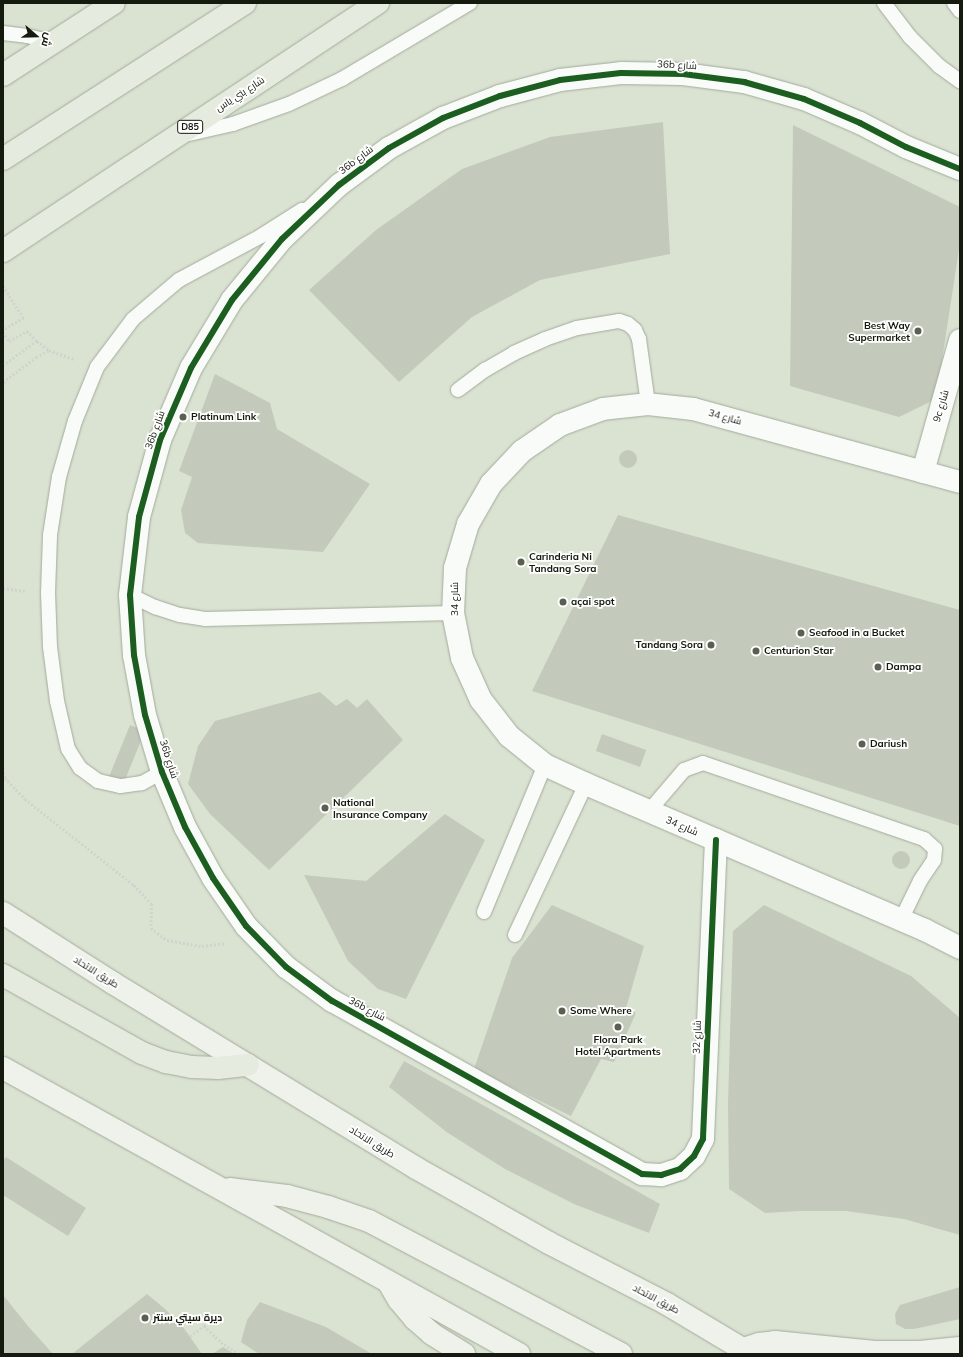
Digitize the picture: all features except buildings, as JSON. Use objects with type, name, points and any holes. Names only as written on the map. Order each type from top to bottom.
[{"type":"main road","points":[[3,159],[245,3]]},
{"type":"main road","name":"شارع بني ياس","points":[[3,251],[378,3]]},
{"type":"main road","points":[[3,75],[106,7]]},
{"type":"main road","name":"طريق الاتحاد","points":[[3,913],[113,983],[416,1168],[549,1244],[667,1304],[747,1351]]},
{"type":"main road","points":[[3,975],[142,1053],[166,1062],[192,1067],[218,1068],[248,1065]]},
{"type":"main road","points":[[3,1068],[519,1354]]},
{"type":"main road","points":[[219,1187],[287,1196],[328,1207],[368,1221],[620,1354]]},
{"type":"main road","points":[[387,1280],[399,1300],[415,1319],[432,1334],[464,1354]]},
{"type":"main road","points":[[747,1351],[759,1344],[775,1342],[875,1352],[920,1352],[960,1348]]},
{"type":"street","name":"36b شارع","points":[[625,1166],[332,1001],[286,967],[246,926],[213,878],[185,827],[162,772],[143,708],[134,655],[130,595],[139,516],[160,440],[191,368],[232,300],[282,239],[339,185],[389,148],[443,118],[500,96],[560,80],[621,73],[683,74],[736,81],[804,99],[860,123],[906,147],[960,169]]},
{"type":"street","name":"9c شارع","points":[[923,472],[960,340]]},
{"type":"street","name":"شارع 34","points":[[959,946],[545,765],[509,736],[481,700],[462,658],[453,613],[455,568],[468,524],[491,484],[522,451],[560,425],[603,409],[648,404],[693,408],[960,482]]},
{"type":"street","name":"شارع 32","points":[[625,1166],[642,1174],[661,1175],[680,1169],[694,1156],[703,1139],[716,840]]},
{"type":"lane","points":[[175,137],[233,124],[289,104],[342,79],[470,3]]},
{"type":"lane","points":[[884,3],[910,38],[939,66],[960,81]]},
{"type":"lane","points":[[954,3],[960,11]]},
{"type":"lane","points":[[3,33],[28,36],[52,42]]},
{"type":"lane","name":"36b شارع","points":[[162,772],[142,783],[120,786],[98,781],[80,768],[68,749],[57,701],[50,647],[48,593],[50,535],[59,477],[75,421],[97,367],[132,319],[179,280],[261,236],[339,185]]},
{"type":"lane","points":[[458,390],[485,370],[508,356],[545,339],[577,328],[619,321],[628,324],[635,330],[639,339],[648,404]]},
{"type":"lane","points":[[130,595],[161,609],[180,615],[205,619],[453,613]]},
{"type":"lane","points":[[648,811],[684,770],[703,763],[924,839],[935,849],[934,860],[920,881],[901,920]]},
{"type":"lane","points":[[484,912],[545,765]]},
{"type":"lane","points":[[515,935],[586,784]]},
{"type":"path","points":[[3,286],[24,318],[3,331],[9,341],[27,331],[49,350],[97,367]]},
{"type":"path","points":[[3,366],[36,340]]},
{"type":"path","points":[[3,382],[36,357],[49,350]]},
{"type":"path","points":[[3,768],[5,778],[25,799],[134,885],[152,904],[152,928],[167,940],[202,946],[225,942]]},
{"type":"path","points":[[190,1336],[204,1326],[213,1313]]},
{"type":"path","points":[[204,1326],[221,1342],[240,1354]]},
{"type":"cycle path","points":[[716,840],[703,1139],[694,1156],[680,1169],[661,1175],[642,1174],[332,1001],[286,967],[246,926],[213,878],[185,827],[162,772],[145,715],[134,655],[130,595],[139,517],[160,440],[191,368],[232,300],[282,239],[339,185],[389,148],[443,118],[500,96],[560,80],[621,73],[683,74],[744,82],[804,99],[860,123],[906,147],[960,169]]},
{"type":"place","name":"Best Way Supermarket","points":[[918,331]]},
{"type":"place","name":"Platinum Link","points":[[183,417]]},
{"type":"place","name":"Carinderia Ni Tandang Sora","points":[[521,562]]},
{"type":"place","name":"açai spot","points":[[563,602]]},
{"type":"place","name":"Seafood in a Bucket","points":[[801,633]]},
{"type":"place","name":"Tandang Sora","points":[[711,645]]},
{"type":"place","name":"Centurion Star","points":[[756,651]]},
{"type":"place","name":"Dampa","points":[[878,667]]},
{"type":"place","name":"Dariush","points":[[862,744]]},
{"type":"place","name":"National Insurance Company","points":[[325,808]]},
{"type":"place","name":"Some Where","points":[[562,1011]]},
{"type":"place","name":"Flora Park Hotel Apartments","points":[[618,1027]]},
{"type":"place","name":"ديرة سيتي سنتر","points":[[145,1318]]}]
